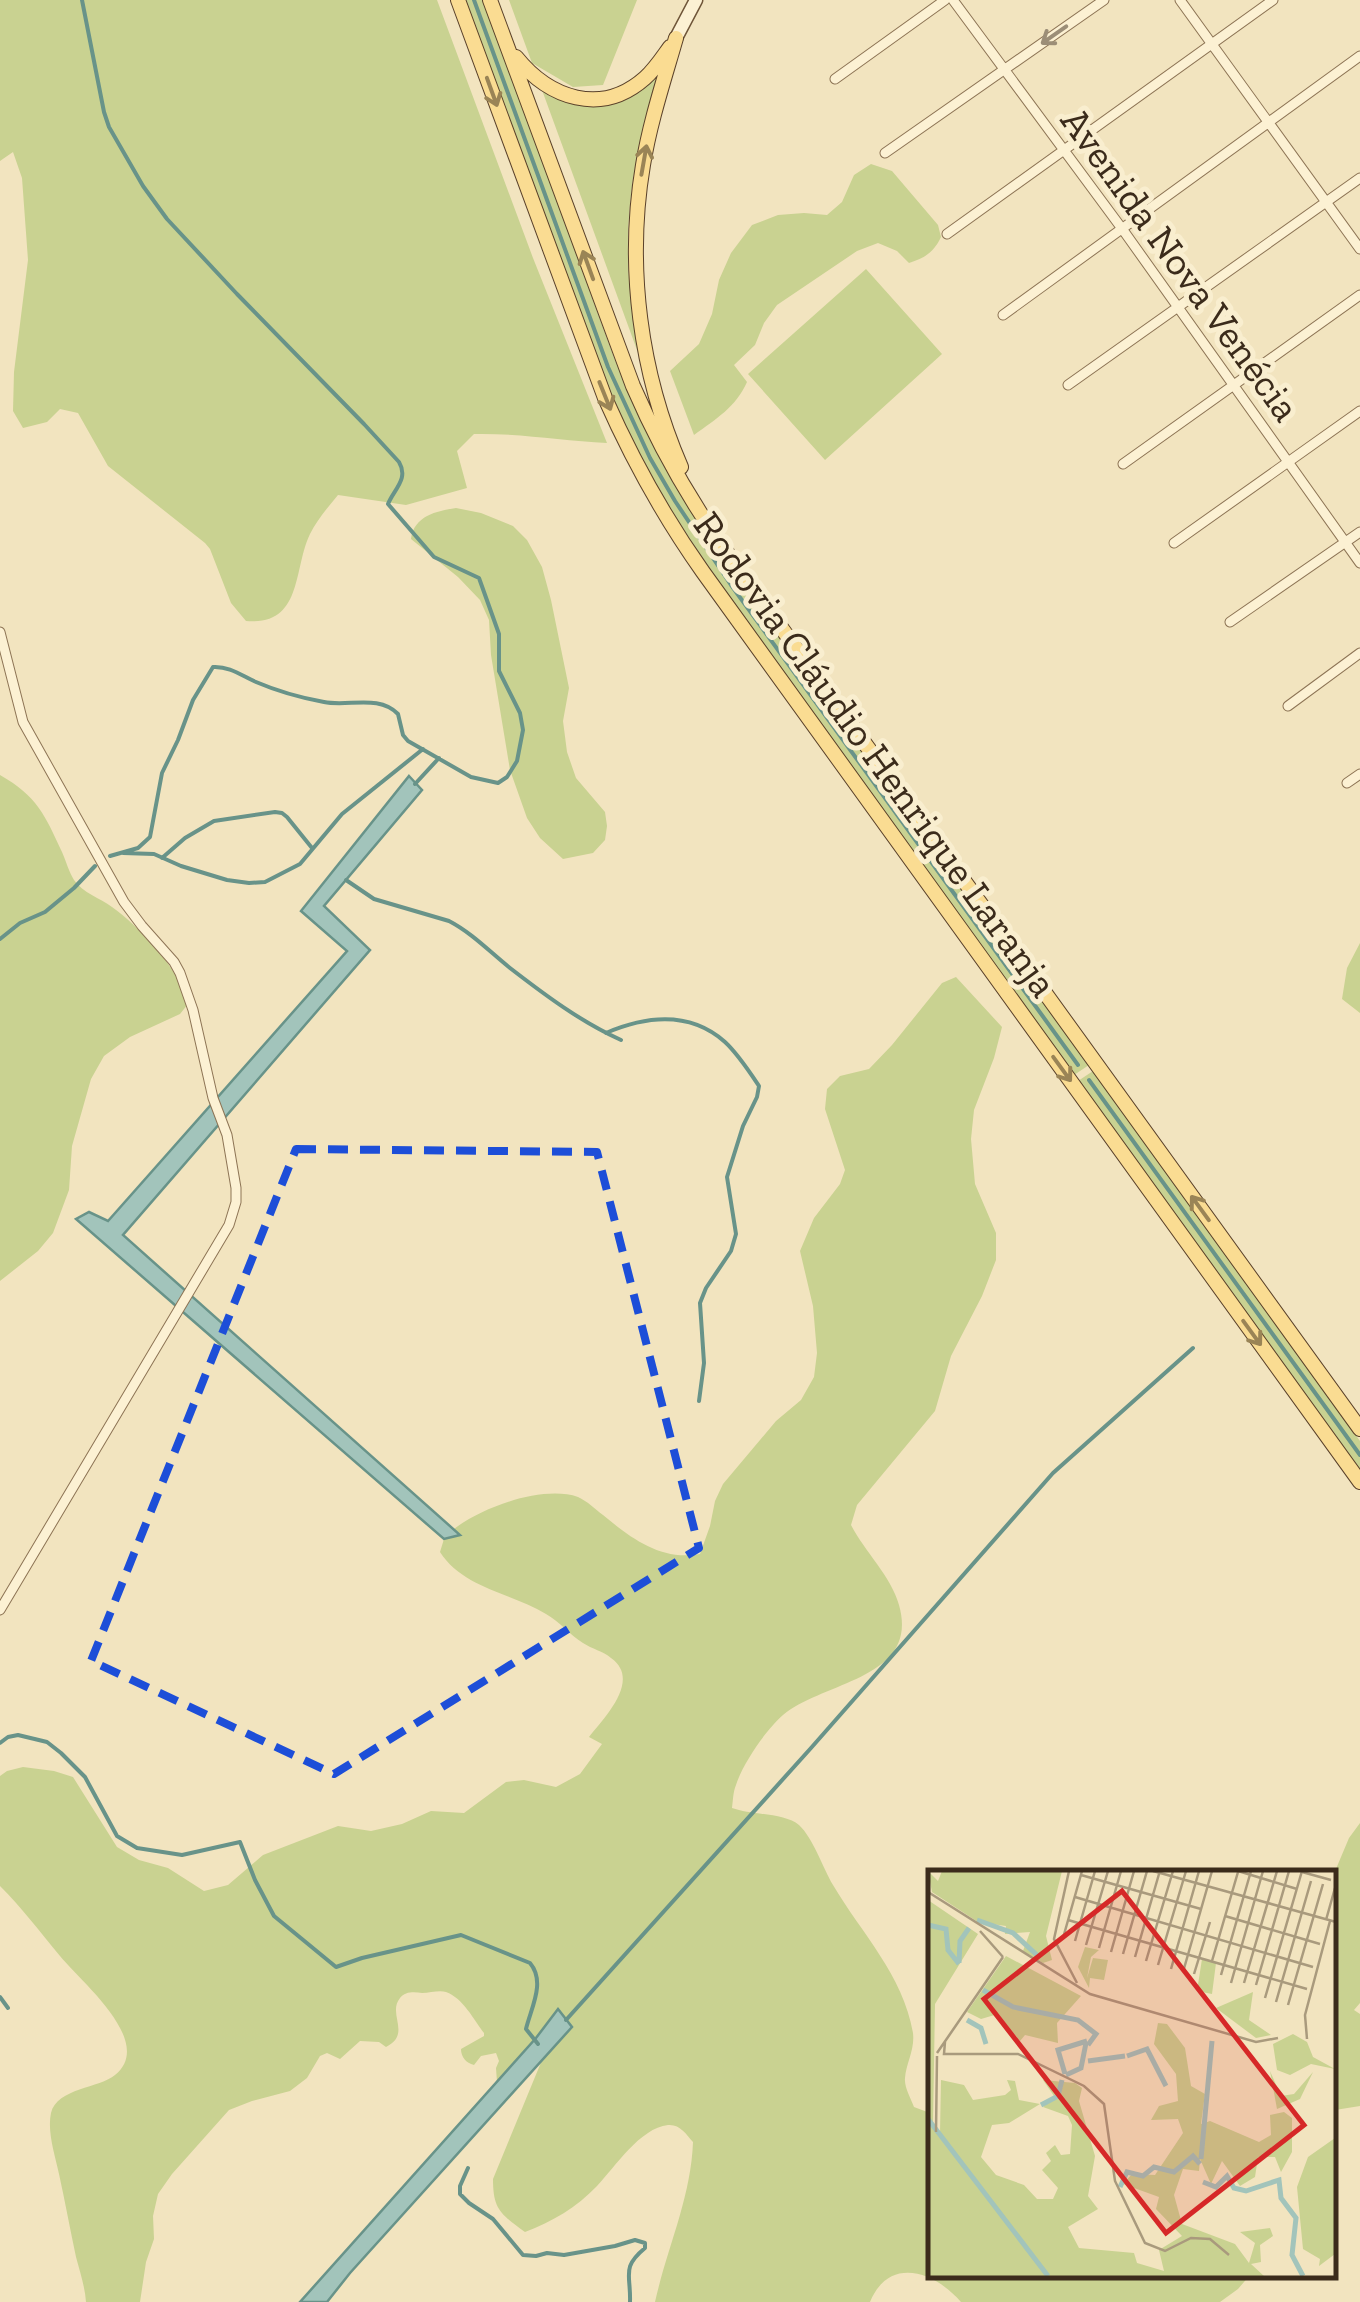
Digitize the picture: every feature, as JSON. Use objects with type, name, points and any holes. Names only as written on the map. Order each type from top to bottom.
[{"type":"main road","name":"Rodovia Cláudio Henrique Laranja","points":[[458,0],[605,398],[666,516],[1360,1482]]},
{"type":"main road","name":"Rodovia Cláudio Henrique Laranja","points":[[490,0],[633,386],[675,473],[728,554],[1360,1429]]},
{"type":"main road","points":[[508,47],[544,86],[574,97],[595,99],[618,94],[638,84],[655,68],[696,0]]},
{"type":"main road","points":[[676,38],[643,165],[636,246],[638,300],[652,381],[667,433],[688,483],[728,554]]},
{"type":"street","points":[[835,79],[945,0]]},
{"type":"street","name":"Avenida Nova Venécia","points":[[954,0],[1360,563]]},
{"type":"street","points":[[885,154],[1104,0]]},
{"type":"street","points":[[1180,0],[1360,249]]},
{"type":"street","points":[[947,234],[1273,0]]},
{"type":"street","points":[[1003,315],[1360,56]]},
{"type":"street","points":[[1068,385],[1360,178]]},
{"type":"street","points":[[1123,464],[1360,295]]},
{"type":"street","points":[[1174,543],[1360,411]]},
{"type":"street","points":[[1230,622],[1360,532]]},
{"type":"street","points":[[0,632],[17,705],[33,742],[124,902],[180,972],[226,1134],[236,1188],[229,1226],[0,1610]]},
{"type":"street","points":[[1288,706],[1360,653]]},
{"type":"street","points":[[1347,783],[1360,774]]},
{"type":"highlighted area","points":[[296,1149],[597,1152],[699,1548],[334,1774],[91,1661]]},
{"type":"green space","points":[[0,0],[437,0],[607,443],[474,434],[457,451],[467,488],[406,505],[338,495],[310,534],[287,605],[264,620],[246,621],[231,603],[210,549],[108,466],[78,413],[60,409],[47,422],[23,428],[13,411],[28,260],[22,178],[13,152],[0,161]]},
{"type":"green space","points":[[464,0],[483,0],[615,360],[670,476],[1089,1065],[1074,1075],[709,568],[654,485],[610,396]]},
{"type":"green space","points":[[509,0],[637,0],[603,85],[573,87],[532,63]]},
{"type":"green space","points":[[660,73],[639,148],[628,226],[629,278],[641,361],[542,90],[552,95],[632,95]]},
{"type":"green space","points":[[871,164],[892,171],[938,225],[938,242],[928,254],[909,263],[897,251],[878,243],[857,251],[777,305],[755,345],[734,365],[747,382],[737,399],[694,435],[670,371],[699,344],[731,253],[752,225],[778,215],[827,215],[842,202],[854,175]]},
{"type":"green space","points":[[866,269],[942,354],[825,460],[748,374]]},
{"type":"green space","points":[[456,508],[513,526],[527,540],[542,567],[569,688],[563,721],[567,752],[576,778],[605,812],[605,840],[593,853],[563,859],[540,838],[527,818],[510,770],[489,620],[480,600],[458,577],[411,539],[421,520]]},
{"type":"green space","points":[[0,775],[23,791],[38,808],[78,885],[123,916],[158,951],[177,978],[188,1004],[180,1014],[130,1037],[104,1056],[91,1079],[72,1146],[69,1190],[53,1233],[38,1251],[0,1281]]},
{"type":"green space","points":[[1360,943],[1360,1013],[1342,999],[1347,968]]},
{"type":"green space","points":[[956,977],[1002,1027],[974,1110],[971,1139],[975,1184],[996,1233],[996,1260],[951,1356],[935,1411],[857,1505],[851,1525],[895,1594],[902,1630],[896,1649],[882,1663],[776,1721],[744,1767],[732,1808],[785,1818],[799,1825],[900,1992],[913,2033],[906,2085],[914,2107],[928,2112],[928,2277],[1248,2277],[1220,2302],[961,2302],[938,2282],[913,2273],[888,2278],[870,2302],[655,2302],[683,2203],[693,2142],[676,2126],[648,2133],[581,2201],[525,2232],[500,2210],[493,2179],[542,2060],[572,2027],[558,2009],[497,2082],[496,2053],[481,2056],[474,2065],[463,2057],[461,2049],[484,2033],[458,1999],[440,1991],[402,1996],[396,2011],[397,2036],[386,2047],[379,2042],[360,2041],[340,2059],[327,2053],[320,2056],[307,2078],[290,2091],[229,2110],[158,2194],[153,2216],[154,2239],[140,2302],[86,2302],[52,2144],[51,2113],[61,2098],[115,2075],[125,2061],[127,2046],[110,2012],[0,1886],[0,1776],[23,1767],[73,1777],[117,1847],[139,1860],[168,1868],[204,1891],[228,1885],[263,1855],[338,1826],[371,1831],[402,1824],[431,1811],[464,1813],[506,1782],[524,1780],[556,1787],[580,1774],[602,1744],[589,1737],[622,1688],[620,1667],[546,1614],[461,1574],[440,1552],[444,1539],[459,1535],[454,1529],[496,1506],[531,1496],[564,1494],[585,1501],[648,1546],[672,1554],[700,1554],[723,1484],[776,1421],[801,1400],[814,1377],[817,1353],[813,1306],[800,1251],[814,1218],[840,1184],[845,1170],[825,1109],[827,1089],[840,1076],[869,1069],[942,983]]},
{"type":"green space","points":[[1093,1071],[1360,1441],[1360,1471],[1078,1081]]},
{"type":"green space","points":[[1360,1823],[1360,2003],[1354,2010],[1360,2014],[1360,2106],[1335,2110],[1335,1871]]},
{"type":"water","points":[[409,776],[422,790],[324,906],[370,950],[123,1235],[460,1535],[444,1539],[76,1219],[89,1212],[108,1221],[347,951],[301,911]]},
{"type":"water","points":[[558,2009],[572,2027],[327,2302],[300,2302],[536,2038]]},
{"type":"waterway","points":[[82,0],[104,112],[143,186],[167,219],[399,462],[401,479],[388,504],[434,557],[479,578],[499,634],[499,671],[520,713],[523,730],[517,761],[498,783],[471,777],[408,741],[398,714],[382,704],[316,700],[213,667],[193,700],[162,773],[150,837],[138,848],[110,856]]},
{"type":"waterway","points":[[474,0],[608,367],[650,458],[731,585],[1078,1065]]},
{"type":"waterway","points":[[123,853],[154,854],[227,880],[265,882],[300,864],[342,814],[423,749]]},
{"type":"waterway","points":[[415,784],[439,758]]},
{"type":"waterway","points":[[162,858],[214,821],[275,812],[287,817],[312,848]]},
{"type":"waterway","points":[[0,939],[20,923],[45,912],[95,866]]},
{"type":"waterway","points":[[346,880],[374,899],[449,921],[550,998],[621,1040]]},
{"type":"waterway","points":[[606,1033],[652,1020],[697,1025],[725,1042],[759,1086],[727,1177],[736,1234],[731,1251],[700,1303],[704,1363],[699,1401]]},
{"type":"waterway","points":[[1089,1080],[1360,1455]]},
{"type":"waterway","points":[[566,2020],[1053,1473],[1193,1348]]},
{"type":"waterway","points":[[0,1743],[18,1735],[47,1742],[85,1777],[117,1836],[137,1848],[182,1855],[240,1842],[274,1916],[336,1967],[461,1935],[530,1963],[537,1987],[526,2029],[538,2044]]},
{"type":"waterway","points":[[0,1997],[8,2008]]},
{"type":"waterway","points":[[468,2168],[460,2194],[493,2219],[523,2255],[564,2255],[635,2240],[645,2243],[630,2266],[630,2302]]}]
